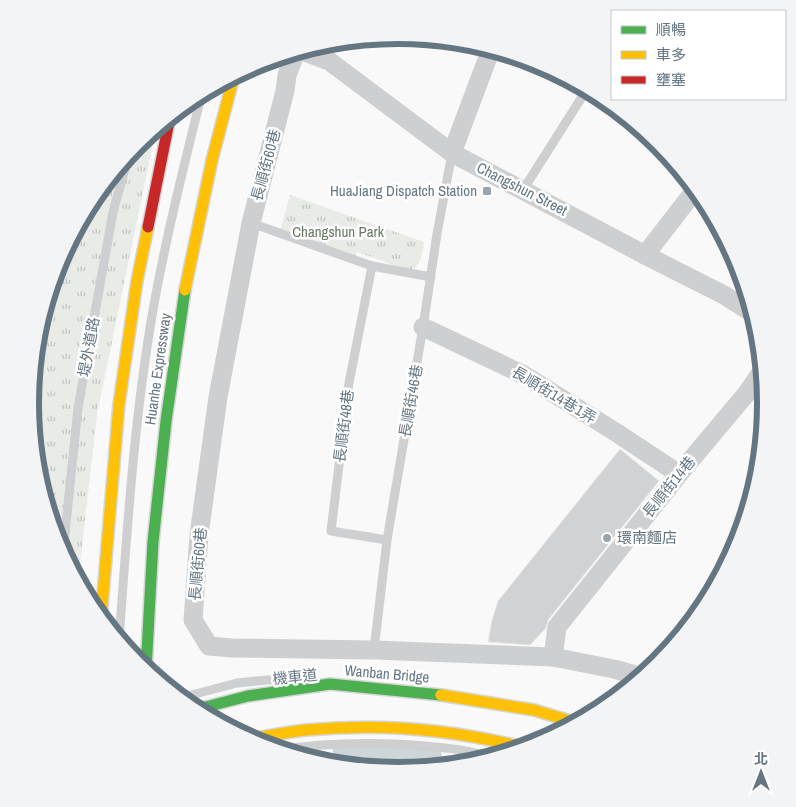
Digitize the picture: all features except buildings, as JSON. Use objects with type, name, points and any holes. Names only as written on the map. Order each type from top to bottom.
[{"type":"main road","name":"Huanhe Expressway","points":[[147,660],[156,514],[166,421],[185,287],[212,160],[232,85]]},
{"type":"main road","points":[[101,606],[119,404],[137,281],[168,127]]},
{"type":"main road","name":"Wanban Bridge","points":[[206,707],[248,696],[330,684],[431,693],[534,710],[568,720]]},
{"type":"main road","points":[[265,736],[305,730],[382,727],[449,732],[510,745]]},
{"type":"street","name":"Changshun Street","points":[[312,55],[329,61],[452,152],[724,295],[744,308]]},
{"type":"street","points":[[452,152],[489,55]]},
{"type":"street","name":"長順街60巷","points":[[293,60],[287,75],[285,91],[250,223],[218,397],[199,535],[193,620],[208,646],[553,657],[634,675]]},
{"type":"street","points":[[645,255],[691,196]]},
{"type":"street","name":"長順街14巷1弄","points":[[423,327],[524,375],[678,474]]},
{"type":"street","name":"長順街14巷","points":[[553,657],[556,626],[756,380]]},
{"type":"lane","points":[[523,190],[583,95]]},
{"type":"lane","points":[[120,630],[127,528],[140,398],[153,310],[181,175],[199,104]]},
{"type":"lane","name":"長順街46巷","points":[[374,650],[387,540],[452,152]]},
{"type":"lane","name":"堤外道路","points":[[64,537],[78,408],[113,212],[123,173]]},
{"type":"lane","points":[[250,223],[372,266],[431,278]]},
{"type":"lane","name":"長順街48巷","points":[[372,266],[348,383],[331,531],[387,540]]},
{"type":"lane","name":"機車道","points":[[189,696],[238,683],[284,678]]},
{"type":"lane","points":[[294,748],[381,745],[447,748],[478,754]]},
{"type":"green space","points":[[154,140],[97,414],[80,569],[58,519],[51,496],[42,450],[39,404],[42,357],[46,333],[51,311],[66,266],[87,224],[113,185]]},
{"type":"green space","name":"Changshun Park","points":[[290,195],[424,242],[419,263],[413,269],[408,270],[357,252],[355,258],[280,232]]},
{"type":"shaded area","points":[[332,741],[440,746],[443,760],[398,763],[333,757]]},
{"type":"traffic: fast","points":[[147,660],[153,542],[166,421],[185,290]]},
{"type":"traffic: fast","points":[[206,707],[248,696],[330,684],[441,695]]},
{"type":"traffic: slow","points":[[185,290],[212,160],[232,85]]},
{"type":"traffic: slow","points":[[102,607],[119,404],[137,281],[148,227]]},
{"type":"traffic: slow","points":[[441,695],[534,710],[568,720]]},
{"type":"traffic: slow","points":[[264,736],[306,730],[361,727],[444,732],[511,744]]},
{"type":"traffic: jam","points":[[148,227],[168,127]]},
{"type":"place","name":"HuaJiang Dispatch Station","points":[[487,191]]},
{"type":"place","name":"環南麵店","points":[[607,538]]}]
